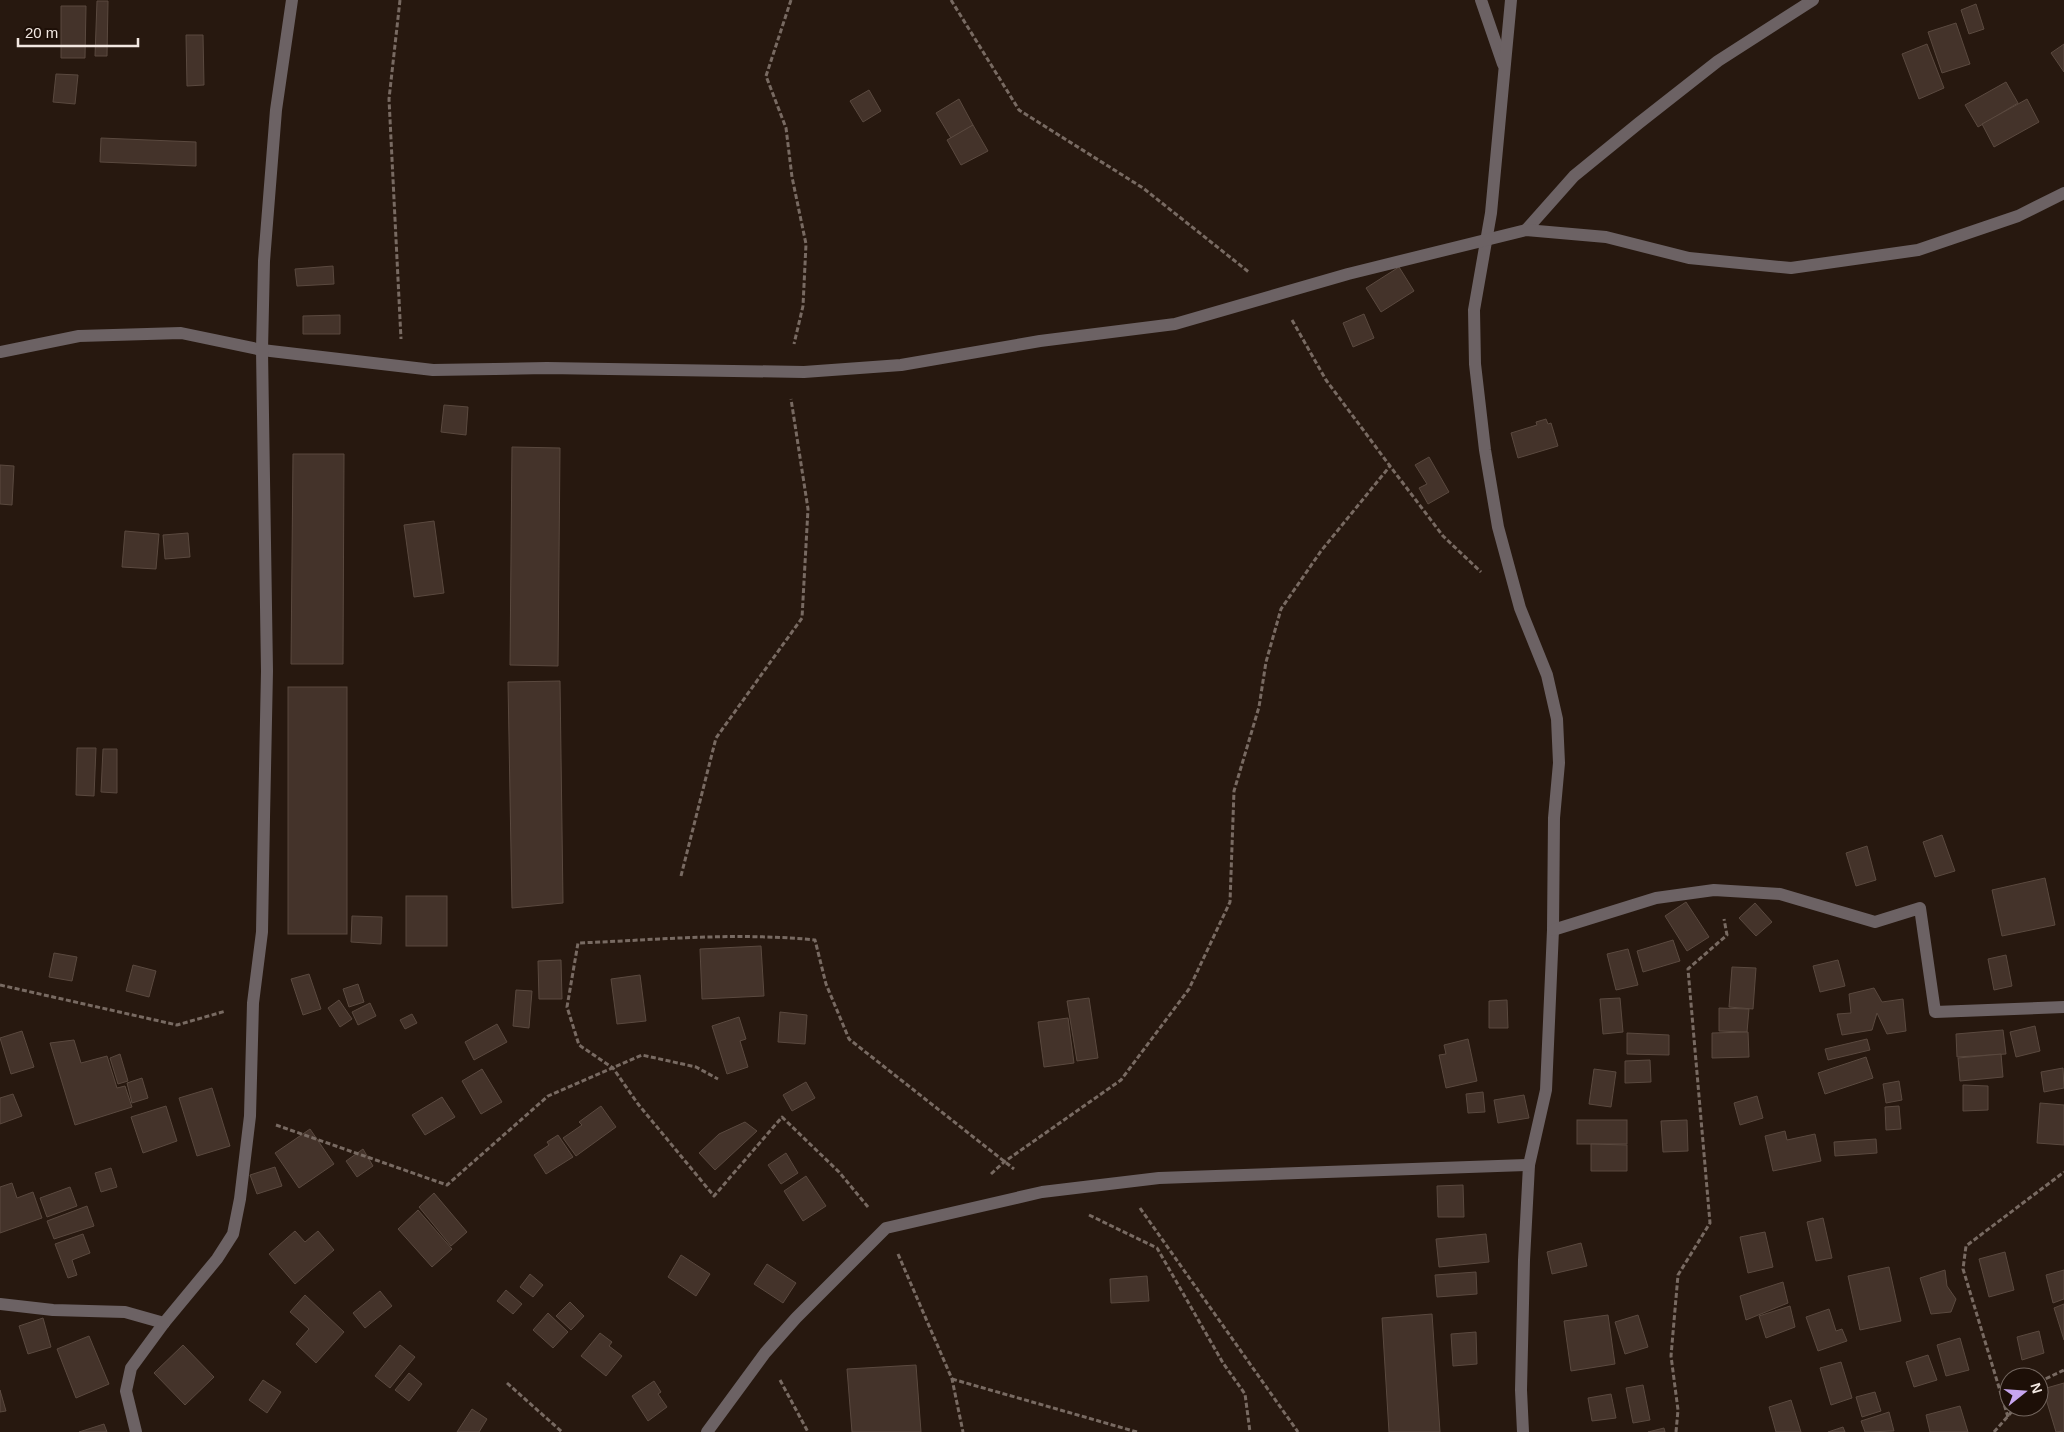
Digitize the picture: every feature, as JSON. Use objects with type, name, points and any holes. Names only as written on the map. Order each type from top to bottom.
[{"type":"street","points":[[136,1432],[126,1391],[131,1368],[164,1323],[217,1259],[233,1234],[240,1199],[250,1116],[253,1003],[262,932],[266,690],[262,350],[264,261],[276,110],[292,0]]},
{"type":"street","points":[[1481,0],[1505,69]]},
{"type":"street","points":[[1511,0],[1487,239],[1474,310],[1475,364],[1485,450],[1498,527],[1520,608],[1547,675],[1557,719],[1559,763],[1554,818],[1553,930],[1546,1090],[1529,1165],[1521,1390],[1523,1432]]},
{"type":"street","points":[[1526,230],[1574,176],[1639,123],[1718,61],[1813,0]]},
{"type":"street","points":[[0,352],[79,336],[181,333],[262,350],[434,370],[547,368],[787,372],[902,365],[1040,341],[1175,324],[1278,296],[1348,274],[1526,230],[1606,237],[1689,258],[1791,268],[1918,250],[2018,216],[2064,193]]},
{"type":"street","points":[[1553,930],[1656,898],[1714,890],[1780,894],[1875,922],[1920,908],[1935,1012],[2064,1006]]},
{"type":"street","points":[[707,1432],[765,1354],[796,1318],[886,1228],[1042,1192],[1159,1178],[1529,1165]]},
{"type":"street","points":[[0,1304],[53,1310],[125,1312],[164,1323]]},
{"type":"path","points":[[400,0],[389,99],[403,367]]},
{"type":"path","points":[[681,876],[716,738],[802,618],[808,509],[787,372],[804,306],[806,244],[792,176],[786,128],[766,76],[791,0]]},
{"type":"path","points":[[951,0],[1019,110],[1143,188],[1278,296],[1326,380],[1442,536],[1484,575]]},
{"type":"path","points":[[990,1175],[1004,1162],[1121,1080],[1189,988],[1230,902],[1234,791],[1259,708],[1266,662],[1281,609],[1327,544],[1390,466]]},
{"type":"path","points":[[1676,1432],[1678,1410],[1671,1356],[1678,1275],[1710,1223],[1688,969],[1727,935],[1722,909],[1754,892]]},
{"type":"path","points":[[963,1432],[952,1379],[886,1228],[838,1172],[782,1116],[714,1196],[638,1104],[613,1068],[579,1045],[567,1006],[578,943],[713,935],[776,936],[815,940],[826,984],[849,1039],[1042,1192]]},
{"type":"path","points":[[0,985],[177,1025],[253,1003]]},
{"type":"path","points":[[250,1116],[447,1185],[548,1096],[642,1056],[696,1067],[718,1079]]},
{"type":"path","points":[[1999,1387],[1963,1269],[1966,1246],[2064,1172]]},
{"type":"path","points":[[1123,1183],[1298,1432]]},
{"type":"path","points":[[1086,1213],[1157,1248],[1223,1363],[1245,1394],[1250,1432]]},
{"type":"path","points":[[765,1354],[808,1432]]},
{"type":"path","points":[[2049,1377],[2064,1370]]},
{"type":"path","points":[[952,1379],[1136,1432]]},
{"type":"path","points":[[507,1383],[562,1432]]},
{"type":"path","points":[[1994,1432],[2008,1417]]},
{"type":"building","points":[[97,1],[108,1],[107,56],[95,56]]},
{"type":"building","points":[[1976,4],[1984,29],[1969,34],[1961,10]]},
{"type":"building","points":[[61,6],[86,6],[85,58],[61,58]]},
{"type":"building","points":[[1956,23],[1970,64],[1942,73],[1928,32]]},
{"type":"building","points":[[186,35],[203,35],[204,85],[187,86]]},
{"type":"building","points":[[1927,44],[1944,88],[1919,99],[1902,54]]},
{"type":"building","points":[[2064,44],[2064,72],[2051,53]]},
{"type":"building","points":[[56,74],[78,75],[75,104],[53,102]]},
{"type":"building","points":[[2006,82],[2018,103],[1978,127],[1965,105]]},
{"type":"building","points":[[869,90],[881,111],[863,122],[850,101]]},
{"type":"building","points":[[959,99],[973,125],[951,138],[936,113]]},
{"type":"building","points":[[2027,99],[2039,122],[1994,147],[1982,124]]},
{"type":"building","points":[[973,125],[988,151],[961,165],[947,140]]},
{"type":"building","points":[[101,138],[196,142],[196,166],[100,162]]},
{"type":"building","points":[[333,266],[334,284],[297,286],[295,269]]},
{"type":"building","points":[[1399,267],[1414,291],[1381,312],[1366,288]]},
{"type":"building","points":[[1364,314],[1374,338],[1353,347],[1343,323]]},
{"type":"building","points":[[340,315],[340,334],[303,334],[303,316]]},
{"type":"building","points":[[444,405],[468,407],[466,435],[441,432]]},
{"type":"building","points":[[1546,419],[1548,424],[1551,423],[1558,446],[1518,458],[1511,433],[1537,425],[1536,422]]},
{"type":"building","points":[[512,447],[560,448],[558,666],[510,665]]},
{"type":"building","points":[[293,454],[344,454],[343,664],[291,664]]},
{"type":"building","points":[[1429,457],[1449,492],[1428,504],[1419,488],[1427,484],[1415,465]]},
{"type":"building","points":[[0,465],[14,466],[12,505],[0,504]]},
{"type":"building","points":[[434,521],[444,593],[414,597],[404,525]]},
{"type":"building","points":[[125,531],[159,534],[156,569],[122,567]]},
{"type":"building","points":[[188,533],[190,557],[165,559],[163,535]]},
{"type":"building","points":[[560,681],[563,903],[512,908],[508,682]]},
{"type":"building","points":[[288,687],[347,687],[347,934],[288,934]]},
{"type":"building","points":[[77,748],[96,748],[94,796],[76,795]]},
{"type":"building","points":[[103,749],[117,749],[117,793],[101,792]]},
{"type":"building","points":[[1942,835],[1955,871],[1935,877],[1923,842]]},
{"type":"building","points":[[1867,846],[1876,880],[1856,886],[1846,853]]},
{"type":"building","points":[[2045,878],[2055,925],[2002,936],[1992,890]]},
{"type":"building","points":[[406,896],[447,896],[447,946],[406,946]]},
{"type":"building","points":[[1686,902],[1709,937],[1687,951],[1665,916]]},
{"type":"building","points":[[1755,903],[1772,922],[1756,936],[1739,918]]},
{"type":"building","points":[[352,916],[382,917],[381,944],[351,942]]},
{"type":"building","points":[[1673,940],[1680,961],[1643,972],[1637,951]]},
{"type":"building","points":[[761,946],[764,996],[702,999],[700,949]]},
{"type":"building","points":[[1628,949],[1638,985],[1616,990],[1607,954]]},
{"type":"building","points":[[54,953],[77,957],[72,981],[49,977]]},
{"type":"building","points":[[2006,955],[2012,986],[1994,990],[1988,959]]},
{"type":"building","points":[[561,960],[562,999],[539,999],[538,961]]},
{"type":"building","points":[[1838,960],[1845,986],[1820,992],[1813,966]]},
{"type":"building","points":[[133,965],[156,971],[149,997],[126,991]]},
{"type":"building","points":[[1732,967],[1756,968],[1753,1009],[1729,1007]]},
{"type":"building","points":[[309,974],[321,1009],[303,1015],[291,979]]},
{"type":"building","points":[[640,975],[646,1021],[617,1024],[611,979]]},
{"type":"building","points":[[358,984],[364,1002],[349,1007],[343,989]]},
{"type":"building","points":[[1874,988],[1882,1002],[1903,999],[1906,1031],[1887,1034],[1877,1013],[1872,1030],[1842,1035],[1837,1014],[1851,1013],[1849,994]]},
{"type":"building","points":[[516,990],[532,991],[529,1028],[513,1026]]},
{"type":"building","points":[[1089,998],[1098,1058],[1077,1061],[1067,1001]]},
{"type":"building","points":[[1620,998],[1623,1032],[1603,1034],[1600,999]]},
{"type":"building","points":[[339,1000],[352,1019],[340,1027],[328,1008]]},
{"type":"building","points":[[1507,1000],[1508,1028],[1489,1028],[1489,1001]]},
{"type":"building","points":[[370,1003],[376,1016],[358,1025],[352,1012]]},
{"type":"building","points":[[1719,1008],[1749,1009],[1747,1032],[1719,1031]]},
{"type":"building","points":[[780,1012],[807,1015],[805,1044],[778,1042]]},
{"type":"building","points":[[412,1014],[417,1023],[405,1029],[400,1020]]},
{"type":"building","points":[[739,1017],[746,1039],[740,1041],[748,1067],[727,1074],[712,1026]]},
{"type":"building","points":[[1068,1018],[1074,1063],[1044,1067],[1038,1022]]},
{"type":"building","points":[[497,1024],[507,1042],[474,1060],[465,1042]]},
{"type":"building","points":[[2035,1026],[2040,1051],[2016,1057],[2010,1032]]},
{"type":"building","points":[[2003,1030],[2006,1054],[1957,1057],[1956,1034]]},
{"type":"building","points":[[22,1031],[34,1067],[11,1074],[0,1038]]},
{"type":"building","points":[[1748,1032],[1749,1057],[1712,1058],[1712,1033]]},
{"type":"building","points":[[1627,1033],[1669,1035],[1669,1055],[1627,1054]]},
{"type":"building","points":[[1468,1039],[1477,1081],[1446,1088],[1439,1055],[1446,1054],[1444,1045]]},
{"type":"building","points":[[1867,1039],[1870,1050],[1828,1060],[1825,1049]]},
{"type":"building","points":[[74,1040],[81,1063],[107,1056],[117,1088],[125,1086],[132,1107],[75,1125],[50,1043]]},
{"type":"building","points":[[120,1054],[128,1081],[118,1084],[110,1058]]},
{"type":"building","points":[[2001,1054],[2003,1077],[1960,1081],[1958,1058]]},
{"type":"building","points":[[1866,1057],[1873,1078],[1825,1094],[1818,1073]]},
{"type":"building","points":[[1650,1060],[1651,1082],[1625,1083],[1625,1061]]},
{"type":"building","points":[[2063,1068],[2064,1088],[2044,1092],[2041,1072]]},
{"type":"building","points":[[482,1069],[502,1102],[481,1114],[462,1081]]},
{"type":"building","points":[[1594,1069],[1616,1072],[1611,1107],[1589,1104]]},
{"type":"building","points":[[142,1078],[148,1098],[132,1103],[127,1083]]},
{"type":"building","points":[[1899,1081],[1902,1100],[1886,1103],[1883,1084]]},
{"type":"building","points":[[806,1082],[815,1098],[792,1111],[783,1095]]},
{"type":"building","points":[[1963,1085],[1988,1086],[1988,1110],[1963,1111]]},
{"type":"building","points":[[212,1088],[230,1146],[197,1156],[179,1098]]},
{"type":"building","points":[[1483,1092],[1485,1112],[1468,1113],[1466,1094]]},
{"type":"building","points":[[13,1094],[22,1116],[0,1124],[0,1098]]},
{"type":"building","points":[[1524,1095],[1529,1118],[1498,1123],[1494,1100]]},
{"type":"building","points":[[1757,1096],[1763,1118],[1740,1125],[1734,1103]]},
{"type":"building","points":[[442,1097],[455,1117],[425,1135],[412,1115]]},
{"type":"building","points":[[2040,1103],[2064,1105],[2064,1145],[2037,1143]]},
{"type":"building","points":[[166,1106],[177,1141],[143,1153],[131,1117]]},
{"type":"building","points":[[601,1106],[616,1127],[576,1156],[563,1138],[582,1125],[579,1122]]},
{"type":"building","points":[[1899,1106],[1901,1129],[1886,1130],[1885,1107]]},
{"type":"building","points":[[1577,1120],[1627,1120],[1627,1144],[1577,1144]]},
{"type":"building","points":[[1687,1120],[1688,1151],[1663,1152],[1661,1121]]},
{"type":"building","points":[[745,1122],[757,1131],[715,1170],[699,1153],[719,1134]]},
{"type":"building","points":[[310,1129],[334,1164],[299,1188],[275,1153]]},
{"type":"building","points":[[1785,1131],[1787,1140],[1815,1134],[1821,1161],[1773,1171],[1765,1136]]},
{"type":"building","points":[[558,1135],[573,1157],[546,1174],[534,1155],[549,1145],[547,1142]]},
{"type":"building","points":[[1876,1139],[1877,1153],[1835,1156],[1834,1142]]},
{"type":"building","points":[[1591,1144],[1627,1145],[1627,1171],[1591,1171]]},
{"type":"building","points":[[363,1149],[373,1166],[357,1177],[346,1161]]},
{"type":"building","points":[[786,1153],[798,1173],[781,1184],[768,1165]]},
{"type":"building","points":[[275,1167],[282,1186],[257,1194],[250,1175]]},
{"type":"building","points":[[111,1168],[117,1187],[101,1192],[95,1173]]},
{"type":"building","points":[[806,1176],[826,1206],[803,1221],[784,1191]]},
{"type":"building","points":[[12,1183],[17,1198],[33,1192],[42,1218],[0,1233],[0,1187]]},
{"type":"building","points":[[1463,1185],[1464,1217],[1438,1217],[1437,1186]]},
{"type":"building","points":[[70,1187],[77,1206],[47,1217],[40,1198]]},
{"type":"building","points":[[434,1193],[467,1232],[451,1246],[419,1207]]},
{"type":"building","points":[[87,1206],[94,1226],[54,1239],[47,1221]]},
{"type":"building","points":[[418,1210],[452,1249],[432,1267],[398,1229]]},
{"type":"building","points":[[1823,1218],[1832,1258],[1816,1261],[1807,1222]]},
{"type":"building","points":[[295,1231],[305,1242],[318,1231],[334,1250],[295,1284],[269,1254]]},
{"type":"building","points":[[1765,1232],[1773,1267],[1748,1273],[1740,1237]]},
{"type":"building","points":[[83,1234],[90,1253],[72,1260],[77,1275],[68,1278],[55,1244]]},
{"type":"building","points":[[1486,1234],[1489,1262],[1439,1267],[1436,1239]]},
{"type":"building","points":[[1581,1243],[1587,1266],[1552,1274],[1547,1252]]},
{"type":"building","points":[[2005,1252],[2014,1290],[1989,1297],[1979,1259]]},
{"type":"building","points":[[681,1255],[710,1274],[696,1296],[668,1277]]},
{"type":"building","points":[[767,1264],[796,1283],[783,1303],[754,1284]]},
{"type":"building","points":[[1889,1267],[1901,1321],[1860,1330],[1848,1276]]},
{"type":"building","points":[[1945,1270],[1947,1286],[1956,1299],[1951,1312],[1931,1314],[1920,1278]]},
{"type":"building","points":[[2064,1270],[2064,1299],[2053,1303],[2046,1275]]},
{"type":"building","points":[[1476,1272],[1477,1294],[1437,1297],[1435,1275]]},
{"type":"building","points":[[530,1274],[543,1285],[533,1297],[520,1287]]},
{"type":"building","points":[[1147,1276],[1149,1301],[1111,1303],[1110,1279]]},
{"type":"building","points":[[1783,1282],[1788,1303],[1746,1320],[1740,1296]]},
{"type":"building","points":[[506,1290],[522,1304],[513,1314],[497,1301]]},
{"type":"building","points":[[380,1291],[392,1306],[365,1328],[353,1313]]},
{"type":"building","points":[[305,1295],[344,1332],[316,1363],[296,1344],[309,1329],[290,1312]]},
{"type":"building","points":[[570,1302],[584,1316],[571,1330],[556,1316]]},
{"type":"building","points":[[2064,1304],[2064,1340],[2054,1308]]},
{"type":"building","points":[[1790,1306],[1795,1327],[1766,1338],[1759,1316]]},
{"type":"building","points":[[1829,1309],[1836,1331],[1842,1329],[1847,1341],[1818,1351],[1806,1317]]},
{"type":"building","points":[[548,1313],[568,1332],[553,1348],[533,1330]]},
{"type":"building","points":[[1432,1314],[1440,1432],[1389,1432],[1382,1318]]},
{"type":"building","points":[[1608,1315],[1615,1364],[1571,1371],[1564,1321]]},
{"type":"building","points":[[1638,1315],[1648,1347],[1625,1354],[1615,1322]]},
{"type":"building","points":[[43,1318],[51,1347],[28,1354],[19,1326]]},
{"type":"building","points":[[2039,1331],[2044,1353],[2022,1360],[2017,1337]]},
{"type":"building","points":[[1476,1332],[1477,1364],[1453,1366],[1451,1334]]},
{"type":"building","points":[[600,1333],[612,1342],[609,1346],[622,1356],[606,1376],[581,1356]]},
{"type":"building","points":[[89,1336],[109,1384],[76,1398],[57,1349]]},
{"type":"building","points":[[1960,1338],[1969,1370],[1946,1376],[1937,1345]]},
{"type":"building","points":[[183,1345],[214,1377],[185,1405],[154,1373]]},
{"type":"building","points":[[400,1345],[415,1357],[390,1388],[375,1376]]},
{"type":"building","points":[[1928,1355],[1937,1380],[1914,1387],[1906,1362]]},
{"type":"building","points":[[1841,1362],[1852,1398],[1831,1405],[1820,1368]]},
{"type":"building","points":[[916,1365],[921,1432],[852,1432],[847,1369]]},
{"type":"building","points":[[409,1373],[422,1384],[409,1401],[395,1390]]},
{"type":"building","points":[[263,1380],[281,1392],[267,1413],[249,1400]]},
{"type":"building","points":[[654,1381],[661,1392],[658,1394],[667,1407],[648,1421],[632,1396]]},
{"type":"building","points":[[2064,1383],[2064,1431],[2056,1432],[2049,1409],[2049,1387]]},
{"type":"building","points":[[1643,1385],[1650,1420],[1633,1423],[1626,1388]]},
{"type":"building","points":[[0,1390],[6,1411],[0,1412]]},
{"type":"building","points":[[1875,1392],[1881,1411],[1862,1417],[1856,1397]]},
{"type":"building","points":[[1611,1394],[1616,1418],[1592,1421],[1588,1398]]},
{"type":"building","points":[[1791,1400],[1801,1432],[1776,1432],[1769,1407]]},
{"type":"building","points":[[1960,1406],[1968,1432],[1930,1432],[1926,1415]]},
{"type":"building","points":[[472,1409],[487,1419],[479,1432],[457,1432]]},
{"type":"building","points":[[1889,1412],[1894,1431],[1865,1432],[1861,1421]]},
{"type":"building","points":[[104,1424],[107,1432],[79,1432]]},
{"type":"building","points":[[1843,1427],[1845,1432],[1828,1432]]},
{"type":"building","points":[[1664,1428],[1665,1432],[1648,1432]]}]
